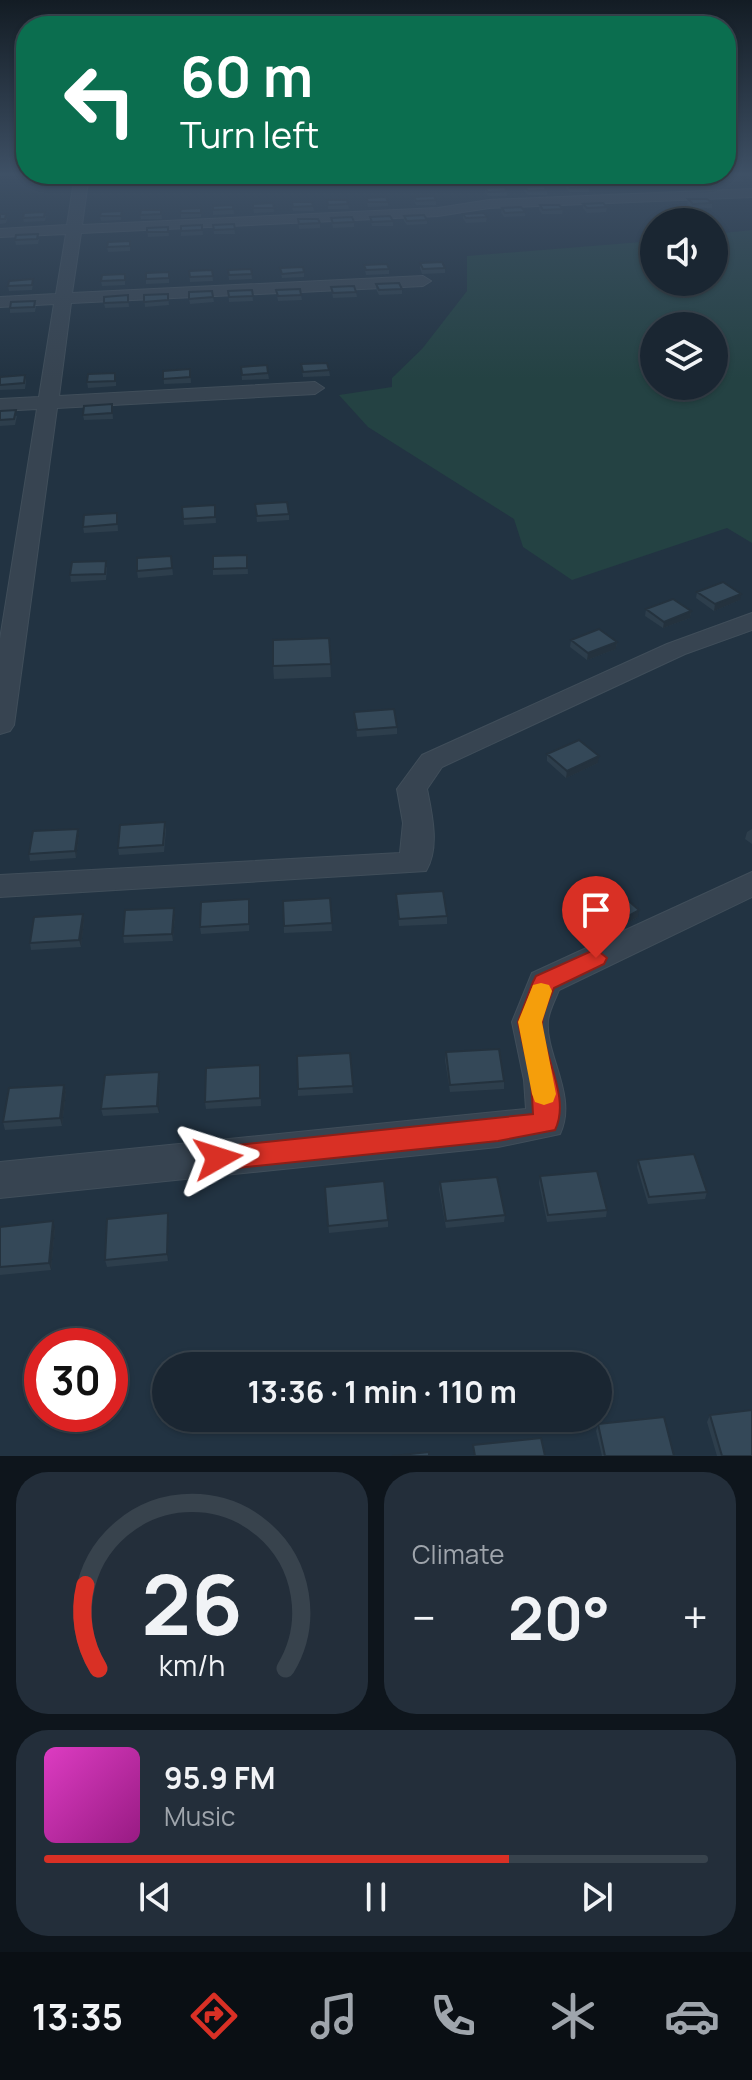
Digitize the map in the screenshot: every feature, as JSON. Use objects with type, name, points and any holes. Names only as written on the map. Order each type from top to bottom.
[{"type":"street","points":[[0,725],[74,243]]},
{"type":"street","points":[[0,302],[423,281]]},
{"type":"street","points":[[0,405],[315,388]]},
{"type":"street","points":[[0,555],[28,553]]},
{"type":"street","points":[[0,886],[415,863],[418,823],[412,789],[432,761],[676,649],[752,621]]},
{"type":"street","points":[[0,1180],[498,1130],[546,1122],[543,1080],[530,1022],[544,982],[752,883]]},
{"type":"green space","points":[[640,243],[640,296],[728,296],[728,243],[752,243],[752,543],[727,528],[572,580],[523,547],[514,519],[368,427],[339,395],[392,387],[392,378],[422,349],[467,291],[467,256]]},
{"type":"building","points":[[108,243],[130,243],[130,246],[107,247]]},
{"type":"building","points":[[442,262],[445,268],[423,269],[420,263]]},
{"type":"building","points":[[387,264],[389,269],[366,270],[364,265]]},
{"type":"building","points":[[303,267],[304,272],[282,274],[280,268]]},
{"type":"building","points":[[251,269],[252,274],[229,275],[228,270]]},
{"type":"building","points":[[212,270],[213,276],[190,277],[189,271]]},
{"type":"building","points":[[169,272],[169,278],[146,279],[146,273]]},
{"type":"building","points":[[125,274],[125,280],[101,281],[102,275]]},
{"type":"building","points":[[33,279],[32,285],[8,286],[9,281]]},
{"type":"building","points":[[399,283],[402,289],[379,290],[376,284]]},
{"type":"building","points":[[354,286],[356,292],[333,293],[331,287]]},
{"type":"building","points":[[300,289],[301,295],[278,296],[276,290]]},
{"type":"building","points":[[252,290],[253,296],[229,297],[228,291]]},
{"type":"building","points":[[212,291],[213,297],[189,299],[189,292]]},
{"type":"building","points":[[168,294],[168,300],[144,302],[144,295]]},
{"type":"building","points":[[128,295],[128,302],[104,303],[104,297]]},
{"type":"building","points":[[35,301],[34,307],[10,308],[11,302]]},
{"type":"building","points":[[327,363],[329,370],[303,372],[301,364]]},
{"type":"building","points":[[267,365],[268,373],[242,375],[241,367]]},
{"type":"building","points":[[190,369],[190,377],[163,379],[163,371]]},
{"type":"building","points":[[115,373],[115,381],[87,382],[88,374]]},
{"type":"building","points":[[25,375],[24,383],[0,385],[0,377]]},
{"type":"building","points":[[112,404],[112,413],[83,415],[84,406]]},
{"type":"building","points":[[16,410],[14,419],[0,420],[0,411]]},
{"type":"building","points":[[287,502],[289,514],[257,516],[255,504]]},
{"type":"building","points":[[215,505],[215,517],[183,519],[182,507]]},
{"type":"building","points":[[117,513],[117,524],[83,527],[84,515]]},
{"type":"building","points":[[247,555],[247,568],[213,569],[213,556]]},
{"type":"building","points":[[171,556],[172,568],[137,571],[137,558]]},
{"type":"building","points":[[106,561],[105,574],[70,575],[72,562]]},
{"type":"building","points":[[723,582],[741,594],[715,604],[697,592]]},
{"type":"building","points":[[673,599],[691,611],[664,622],[646,609]]},
{"type":"building","points":[[599,629],[617,642],[588,653],[571,640]]},
{"type":"building","points":[[329,638],[331,664],[273,666],[273,640]]},
{"type":"building","points":[[394,709],[397,727],[357,730],[354,712]]},
{"type":"building","points":[[579,740],[599,756],[567,771],[547,754]]},
{"type":"building","points":[[165,822],[163,845],[118,848],[120,825]]},
{"type":"building","points":[[78,829],[75,851],[29,854],[33,831]]},
{"type":"building","points":[[615,889],[639,910],[603,930],[579,909]]},
{"type":"building","points":[[443,891],[447,916],[399,919],[396,894]]},
{"type":"building","points":[[330,898],[332,923],[284,926],[283,901]]},
{"type":"building","points":[[249,899],[249,924],[200,927],[201,902]]},
{"type":"building","points":[[174,908],[172,934],[123,936],[125,910]]},
{"type":"building","points":[[83,914],[79,940],[30,943],[34,917]]},
{"type":"building","points":[[499,1049],[504,1081],[450,1085],[446,1052]]},
{"type":"building","points":[[350,1053],[353,1086],[298,1089],[297,1056]]},
{"type":"building","points":[[260,1065],[260,1098],[205,1102],[206,1068]]},
{"type":"building","points":[[159,1072],[157,1106],[101,1109],[105,1075]]},
{"type":"building","points":[[64,1085],[60,1118],[3,1122],[9,1088]]},
{"type":"building","points":[[694,1154],[707,1192],[649,1197],[638,1160]]},
{"type":"building","points":[[597,1171],[607,1210],[548,1215],[540,1176]]},
{"type":"building","points":[[497,1177],[505,1215],[446,1221],[440,1182]]},
{"type":"building","points":[[384,1181],[388,1220],[328,1226],[325,1187]]},
{"type":"building","points":[[168,1213],[167,1254],[105,1260],[107,1219]]},
{"type":"building","points":[[53,1221],[49,1263],[0,1267],[0,1227]]},
{"type":"building","points":[[752,1410],[752,1456],[722,1456],[710,1415]]},
{"type":"building","points":[[664,1417],[674,1456],[605,1456],[600,1432],[612,1432],[612,1423]]},
{"type":"building","points":[[541,1438],[545,1456],[475,1456],[473,1445]]},
{"type":"building","points":[[429,1452],[429,1456],[392,1456]]},
{"type":"slow traffic","points":[[541,991],[530,1022],[544,1094]]},
{"type":"route","points":[[218,1158],[498,1130],[546,1122],[543,1080],[530,1022],[544,982],[596,958]]}]
